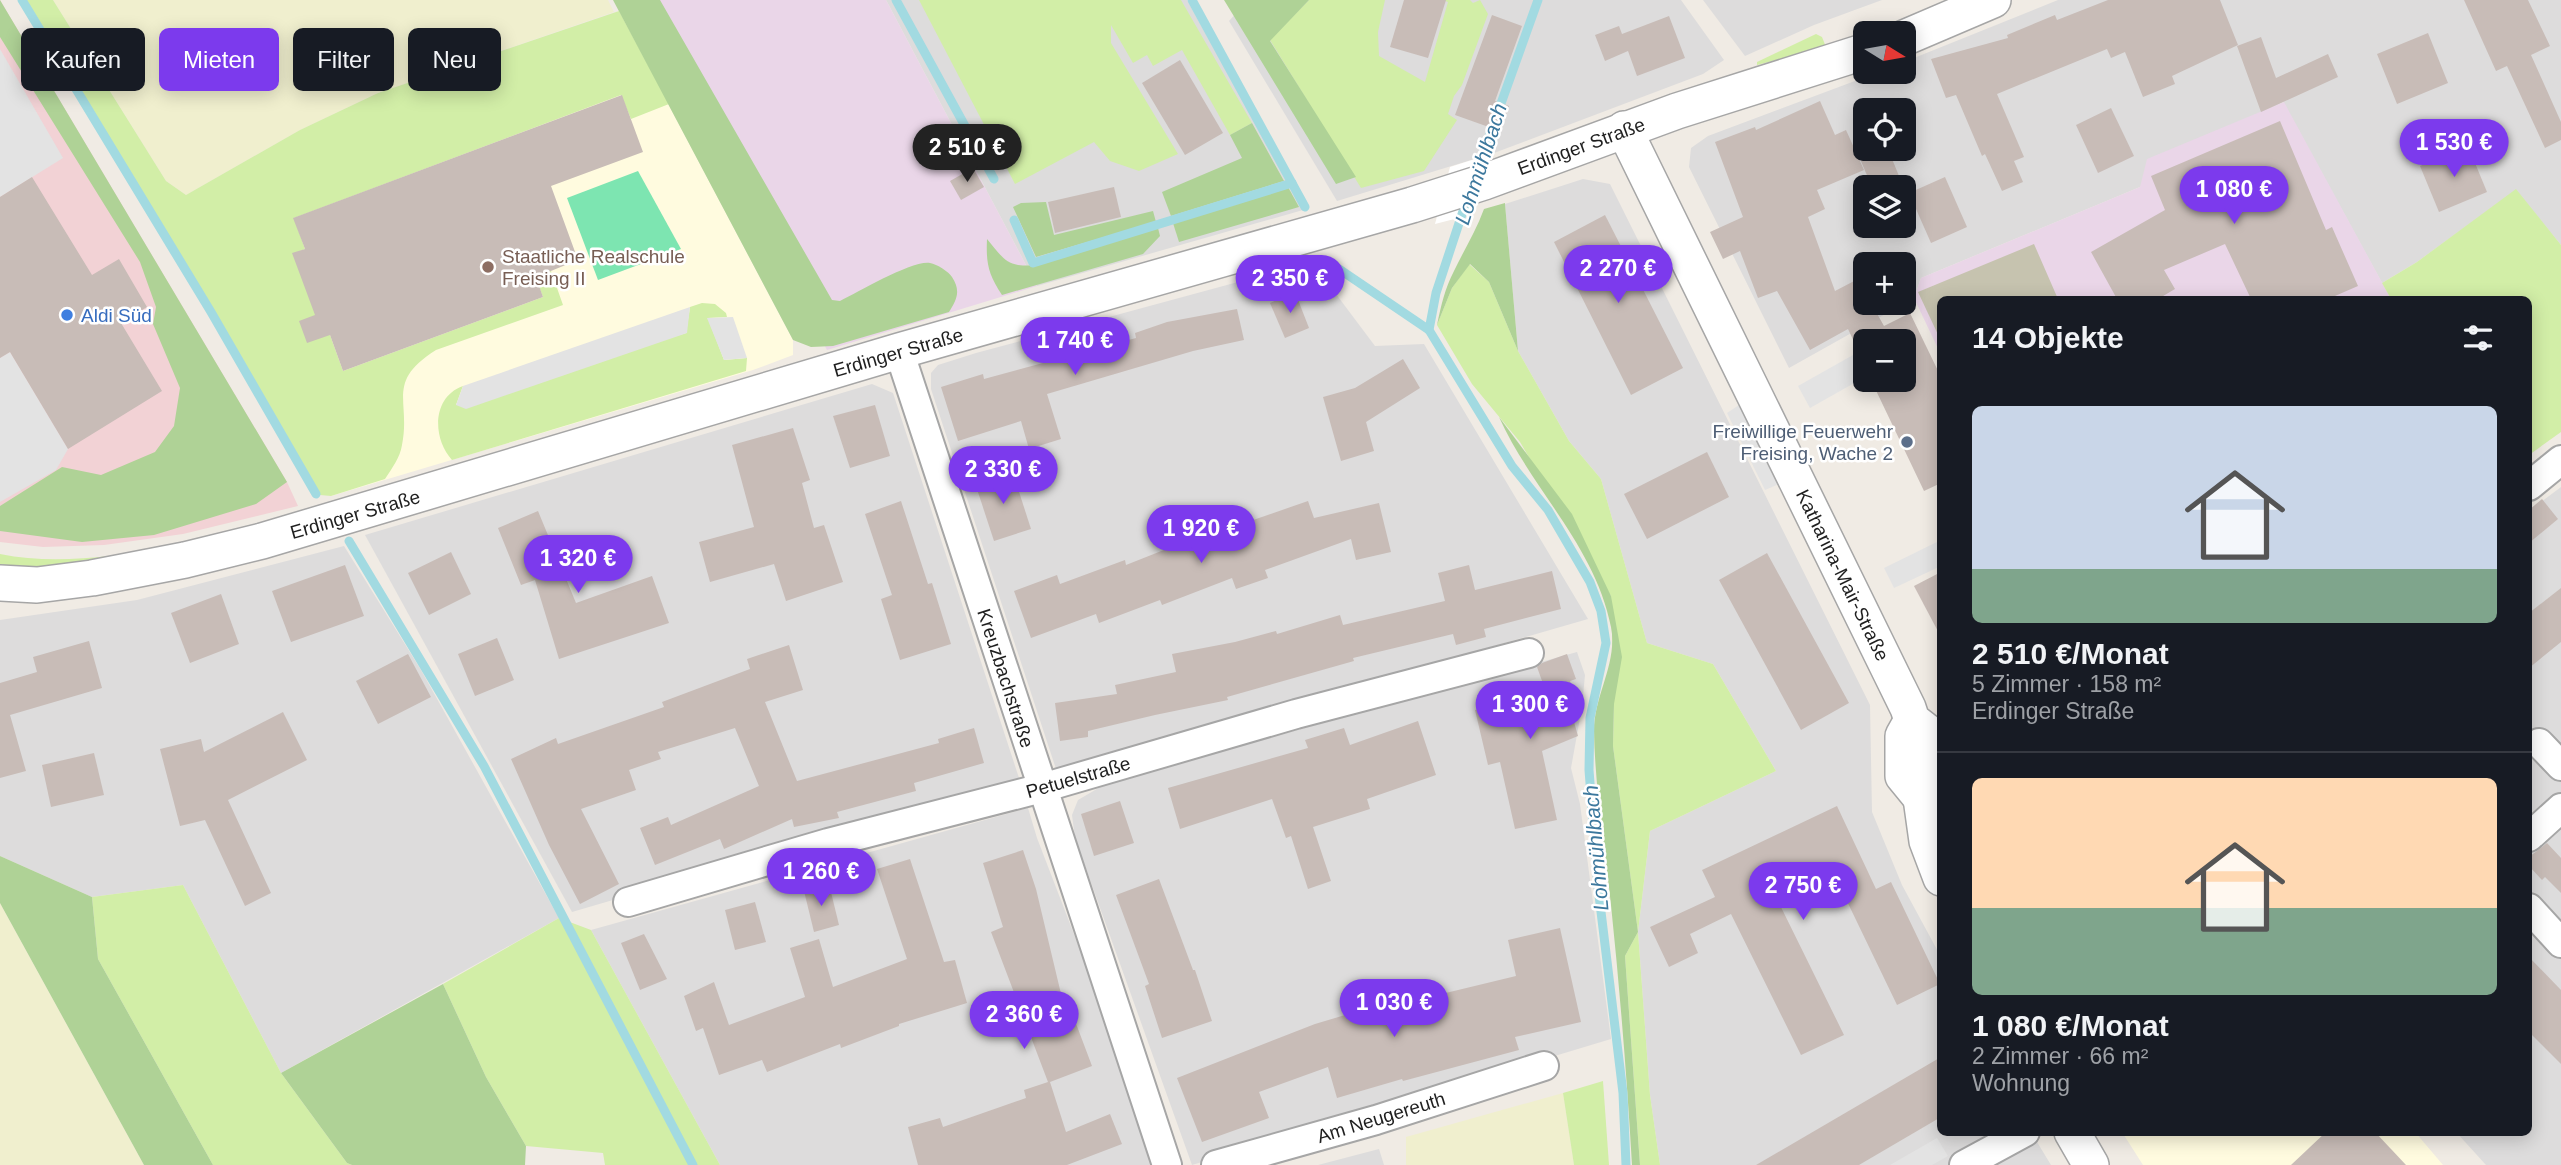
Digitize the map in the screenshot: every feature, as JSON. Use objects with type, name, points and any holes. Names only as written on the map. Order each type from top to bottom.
[{"type":"street","points":[[1916,32],[1993,0]]},
{"type":"street","name":"Erdinger Straße","points":[[0,583],[37,585],[92,578],[185,560],[262,541],[899,351],[1442,195],[1624,129],[1853,55]]},
{"type":"street","name":"Katharina-Mair-Straße","points":[[1624,129],[1912,720],[1930,734],[1932,746],[1927,841],[1937,867]]},
{"type":"street","name":"Kreuzbachstraße","points":[[899,351],[1167,1165]]},
{"type":"street","points":[[2532,484],[2561,460]]},
{"type":"street","name":"Petuelstraße","points":[[628,902],[828,843],[1042,788],[1296,714],[1529,653]]},
{"type":"street","points":[[2539,743],[2561,766]]},
{"type":"street","points":[[2532,833],[2561,808]]},
{"type":"street","points":[[2532,911],[2561,943]]},
{"type":"street","name":"Am Neugereuth","points":[[1216,1165],[1376,1120],[1544,1066]]},
{"type":"street","points":[[1964,1165],[2018,1136]]},
{"type":"street","points":[[2074,1136],[2091,1165]]},
{"type":"shaded area","points":[[0,0],[21,35],[21,91],[54,91],[287,482],[298,506],[183,534],[104,545],[43,547],[0,542]]},
{"type":"shaded area","points":[[637,0],[886,0],[1037,286],[827,350]]},
{"type":"shaded area","points":[[886,0],[1187,0],[1303,210],[1037,286]]},
{"type":"shaded area","points":[[1248,0],[1681,0],[1724,60],[1703,74],[1494,153],[1337,201],[1229,21]]},
{"type":"shaded area","points":[[1703,0],[1882,0],[1814,25],[1745,56]]},
{"type":"shaded area","points":[[2058,0],[2561,0],[2561,245],[2516,190],[2417,262],[2382,283],[2283,102],[2140,187],[1921,278],[1916,292],[1916,252],[1853,252],[1853,315],[1884,315],[1859,329],[1853,329],[1853,332],[1789,368],[1689,167],[1691,148],[1708,136],[1853,82],[1853,84],[1916,84],[1916,57]]},
{"type":"shaded area","name":"Staatliche Realschule Freising II","points":[[619,11],[793,340],[793,355],[753,370],[331,496],[186,195],[431,91],[501,91],[501,61]]},
{"type":"shaded area","points":[[0,49],[21,85],[21,91],[24,91],[63,158],[0,197]]},
{"type":"shaded area","points":[[2284,102],[2389,296],[1937,296],[1937,347],[1916,302],[1921,278],[2140,187],[2147,159]]},
{"type":"shaded area","points":[[1583,179],[1610,184],[1870,705],[1872,812],[1902,885],[1937,950],[1937,1136],[2033,1136],[2051,1165],[1660,1165],[1650,1095],[1638,932],[1650,831],[1776,771],[1713,664],[1647,643],[1601,479],[1569,441],[1518,351],[1505,204]]},
{"type":"shaded area","points":[[2034,244],[2057,296],[1937,296],[1937,332],[1918,292]]},
{"type":"shaded area","points":[[1312,262],[1375,346],[1424,344],[1588,619],[1057,772],[931,389],[931,373],[938,365],[976,353]]},
{"type":"shaded area","points":[[690,307],[687,333],[466,409],[456,405],[463,386]]},
{"type":"shaded area","points":[[733,317],[747,358],[724,360],[707,318]]},
{"type":"shaded area","points":[[10,352],[68,449],[56,470],[0,502],[0,358]]},
{"type":"shaded area","points":[[1853,355],[1853,384],[1810,408],[1798,386]]},
{"type":"shaded area","points":[[872,384],[893,393],[1020,781],[572,912],[365,535]]},
{"type":"shaded area","points":[[1742,403],[1781,483],[1765,490],[1727,413]]},
{"type":"shaded area","points":[[2561,487],[2561,1165],[2486,1165],[2460,1136],[2532,1136],[2532,509]]},
{"type":"shaded area","points":[[1937,542],[1937,568],[1894,588],[1884,568]]},
{"type":"shaded area","points":[[344,546],[421,670],[559,918],[281,1073],[183,885],[92,897],[0,856],[0,620],[137,600]]},
{"type":"shaded area","points":[[1577,652],[1585,675],[1571,768],[1580,804],[1611,1039],[1192,1165],[1075,838],[1072,815],[1078,800],[1107,783]]},
{"type":"shaded area","points":[[1028,808],[1037,838],[1127,1072],[1151,1165],[720,1165],[591,930]]},
{"type":"shaded area","points":[[2125,1136],[2418,1136],[2443,1165],[2143,1165]]},
{"type":"shaded area","points":[[1937,1138],[1948,1156],[1932,1165],[1890,1165]]},
{"type":"shaded area","points":[[1379,1149],[1384,1165],[1318,1165]]},
{"type":"green space","points":[[0,0],[21,35],[21,71],[0,37]]},
{"type":"green space","points":[[24,0],[53,0],[70,28],[41,28]]},
{"type":"green space","points":[[53,0],[608,0],[614,12],[501,51],[501,28],[408,28],[408,83],[394,88],[394,28],[293,28],[293,91],[384,91],[300,130],[186,195],[166,181],[110,91],[145,91],[145,28],[70,28]]},
{"type":"green space","points":[[613,0],[660,0],[832,300],[840,301],[911,266],[930,263],[946,271],[955,282],[957,295],[949,312],[833,346],[811,347],[793,340]]},
{"type":"green space","points":[[919,0],[1181,0],[1252,123],[1230,135],[1182,50],[1153,66],[1147,55],[1133,63],[1111,25],[1111,43],[1178,154],[1139,171],[1110,161],[1094,142],[1015,184]]},
{"type":"green space","points":[[1224,0],[1309,0],[1270,41],[1356,177],[1336,184]]},
{"type":"green space","points":[[1309,0],[1385,0],[1378,32],[1379,56],[1425,82],[1448,2],[1442,0],[1470,0],[1473,3],[1480,0],[1488,14],[1462,85],[1454,96],[1448,114],[1457,120],[1424,171],[1361,188],[1270,40]]},
{"type":"green space","points":[[619,11],[669,104],[631,119],[621,95],[294,218],[305,249],[293,254],[330,335],[343,371],[543,297],[535,276],[551,271],[563,305],[436,350],[420,361],[405,383],[402,445],[398,459],[385,479],[331,496],[320,495],[78,91],[110,91],[166,181],[186,195],[300,130],[378,93],[394,91],[394,88],[408,83],[408,91],[501,91],[501,51]]},
{"type":"green space","points":[[1816,34],[1822,37],[1826,47],[1757,65],[1757,62]]},
{"type":"green space","points":[[34,91],[54,91],[287,482],[256,504],[154,535],[82,542],[0,531],[0,506],[62,467],[101,475],[155,452],[174,426],[180,388],[153,324],[156,307],[140,262]]},
{"type":"green space","points":[[1252,123],[1284,181],[1171,216],[1162,192],[1242,158],[1230,135]]},
{"type":"green space","points":[[638,171],[681,249],[598,280],[567,198]]},
{"type":"green space","points":[[1288,187],[1299,207],[1179,242],[1173,223]]},
{"type":"green space","points":[[2516,189],[2561,245],[2561,432],[2532,453],[2532,296],[2389,296],[2382,283],[2417,262]]},
{"type":"green space","points":[[1046,202],[1054,235],[1153,211],[1156,222],[1036,257],[1013,207],[1021,203]]},
{"type":"green space","points":[[1505,203],[1518,351],[1489,282],[1470,264],[1452,288],[1437,325],[1448,284],[1484,209]]},
{"type":"green space","points":[[1158,228],[1160,236],[1143,254],[1002,295],[989,268],[987,239],[1006,260],[1025,266]]},
{"type":"green space","points":[[1469,264],[1489,282],[1518,351],[1569,441],[1601,479],[1647,643],[1713,664],[1776,771],[1650,831],[1638,932],[1613,746],[1611,596],[1520,442],[1472,384],[1437,325],[1452,288]]},
{"type":"green space","points":[[702,303],[715,304],[726,313],[727,317],[708,318],[724,360],[747,358],[746,371],[452,460],[445,451],[438,419],[445,399],[453,391],[463,386],[456,405],[686,333],[690,307]]},
{"type":"green space","points":[[1499,417],[1572,514],[1611,596],[1622,657],[1614,704],[1613,746],[1638,932],[1625,956],[1640,1165],[1632,1165],[1626,1067],[1595,753],[1595,718],[1609,666],[1611,627],[1591,570]]},
{"type":"green space","points":[[164,550],[60,566],[19,567],[0,564],[0,554],[61,559]]},
{"type":"green space","points":[[0,856],[92,897],[98,959],[213,1165],[144,1165],[0,903]]},
{"type":"green space","points":[[183,885],[281,1073],[347,1163],[352,1165],[213,1165],[98,959],[92,897]]},
{"type":"green space","points":[[0,903],[144,1165],[0,1165]]},
{"type":"green space","points":[[559,918],[591,930],[720,1165],[605,1165],[603,1153],[526,1146],[486,1077],[443,984]]},
{"type":"green space","points":[[1638,932],[1650,1095],[1660,1165],[1640,1165],[1625,956]]},
{"type":"green space","points":[[443,984],[486,1077],[526,1146],[525,1165],[347,1163],[281,1073]]},
{"type":"green space","points":[[1603,1081],[1609,1165],[1574,1165],[1563,1093]]},
{"type":"green space","points":[[1563,1093],[1574,1165],[1406,1165],[1406,1137]]},
{"type":"pier","points":[[1494,153],[1474,214],[1435,224],[1450,167]]},
{"type":"building","points":[[1404,0],[1446,0],[1428,58],[1390,47]]},
{"type":"building","points":[[2108,0],[2220,0],[2238,45],[2172,76],[2175,84],[2143,97],[2125,52],[2111,58],[2107,49],[1997,94],[2024,157],[2014,161],[2023,182],[2002,191],[1985,154],[1982,156],[1956,95],[1946,98],[1931,59],[2008,38],[2007,35],[2055,15],[2057,20]]},
{"type":"building","points":[[2464,0],[2528,0],[2550,46],[2531,55],[2561,122],[2561,140],[2545,148],[2507,66],[2496,71]]},
{"type":"building","points":[[1492,15],[1522,26],[1495,101],[1509,106],[1500,131],[1455,115]]},
{"type":"building","points":[[1669,16],[1685,58],[1637,76],[1628,51],[1605,61],[1595,35],[1619,26],[1622,34]]},
{"type":"building","points":[[2428,33],[2448,83],[2397,104],[2377,54]]},
{"type":"building","points":[[2261,37],[2276,78],[2328,54],[2338,77],[2261,112],[2237,46]]},
{"type":"building","points":[[1180,60],[1223,133],[1185,155],[1142,83]]},
{"type":"building","points":[[622,95],[643,152],[551,186],[578,260],[536,277],[543,297],[343,371],[330,335],[307,343],[299,321],[315,315],[292,253],[305,249],[293,218]]},
{"type":"building","points":[[1820,101],[1835,135],[1846,130],[1853,146],[1853,161],[1860,161],[1864,170],[1817,190],[1825,209],[1808,217],[1835,291],[1853,282],[1853,315],[1878,315],[1884,326],[1911,315],[1937,369],[1937,485],[1924,491],[1877,392],[1916,392],[1916,329],[1853,329],[1853,340],[1848,329],[1810,350],[1777,291],[1758,298],[1740,251],[1723,259],[1710,232],[1743,217],[1715,142],[1755,127],[1756,130]]},
{"type":"building","points":[[2111,108],[2134,156],[2098,173],[2076,125]]},
{"type":"building","points":[[2280,121],[2326,230],[2332,227],[2358,286],[2335,296],[2250,296],[2225,244],[2164,270],[2175,289],[2163,296],[2115,296],[2091,252],[2165,210],[2151,176]]},
{"type":"building","points":[[2468,146],[2487,192],[2439,212],[2420,166]]},
{"type":"building","points":[[1861,161],[1893,161],[1899,175],[1867,175]]},
{"type":"building","points":[[973,168],[984,187],[961,200],[950,181]]},
{"type":"building","name":"Aldi Süd","points":[[32,177],[92,275],[119,259],[147,307],[121,323],[162,391],[68,449],[10,352],[0,358],[0,197]]},
{"type":"building","points":[[1945,177],[1967,227],[1931,243],[1916,209],[1916,190]]},
{"type":"building","points":[[1114,187],[1121,217],[1055,233],[1048,202]]},
{"type":"building","points":[[1605,215],[1683,368],[1631,395],[1554,242]]},
{"type":"building","points":[[1295,292],[1309,328],[1285,338],[1270,303]]},
{"type":"building","points":[[1237,309],[1244,340],[1193,351],[1047,394],[1061,439],[1029,449],[1021,421],[958,441],[941,387],[983,374],[984,379],[1136,338],[1135,333],[1167,322]]},
{"type":"building","points":[[1403,359],[1420,388],[1366,422],[1374,451],[1341,461],[1323,397],[1355,388]]},
{"type":"building","points":[[875,405],[890,456],[850,468],[833,416]]},
{"type":"building","points":[[793,428],[810,480],[802,483],[814,528],[824,525],[843,582],[786,601],[774,564],[710,582],[699,542],[754,527],[732,445]]},
{"type":"building","points":[[1707,452],[1729,497],[1647,539],[1624,494]]},
{"type":"building","points":[[1012,470],[1031,529],[994,541],[975,483]]},
{"type":"building","points":[[2542,499],[2558,519],[2532,541],[2532,507]]},
{"type":"building","points":[[901,501],[928,584],[932,583],[951,644],[900,660],[881,599],[892,595],[865,514]]},
{"type":"building","points":[[1308,501],[1314,518],[1379,503],[1391,552],[1356,560],[1351,539],[1265,570],[1268,578],[1236,589],[1232,578],[1162,605],[1160,600],[1099,623],[1096,614],[1031,638],[1014,591],[1057,575],[1060,584],[1125,560],[1126,565],[1184,542]]},
{"type":"building","points":[[538,511],[576,603],[652,576],[669,623],[559,659],[535,580],[521,585],[498,528]]},
{"type":"building","points":[[451,552],[471,594],[429,615],[408,573]]},
{"type":"building","points":[[1767,553],[1849,703],[1801,730],[1719,580]]},
{"type":"building","points":[[345,565],[364,616],[291,642],[272,591]]},
{"type":"building","points":[[1469,565],[1475,590],[1552,571],[1561,609],[1484,629],[1486,637],[1456,645],[1453,634],[1353,658],[1354,661],[1227,697],[1228,700],[1088,731],[1088,737],[1060,741],[1055,703],[1117,694],[1115,685],[1176,672],[1172,654],[1276,631],[1277,634],[1340,615],[1343,625],[1445,601],[1438,573]]},
{"type":"building","points":[[1937,574],[1937,629],[1914,586]]},
{"type":"building","points":[[2561,588],[2561,642],[2532,666],[2532,611]]},
{"type":"building","points":[[221,594],[239,644],[190,663],[171,613]]},
{"type":"building","points":[[497,638],[514,680],[475,696],[458,654]]},
{"type":"building","points":[[89,641],[102,688],[10,715],[26,771],[0,778],[0,683],[37,672],[33,657]]},
{"type":"building","points":[[789,645],[803,690],[765,702],[797,781],[939,743],[938,739],[974,728],[984,763],[914,783],[916,791],[837,812],[839,818],[794,827],[792,819],[724,849],[720,839],[655,865],[640,828],[668,817],[671,825],[759,786],[735,728],[658,752],[661,759],[629,770],[636,790],[581,809],[619,884],[580,904],[549,845],[511,759],[556,738],[558,744],[664,707],[662,702],[750,669],[747,659]]},
{"type":"building","points":[[408,654],[431,697],[378,724],[356,681]]},
{"type":"building","points":[[1567,654],[1576,679],[1570,681],[1575,698],[1568,701],[1578,736],[1542,751],[1557,820],[1515,829],[1500,762],[1488,765],[1475,710],[1546,692],[1537,667]]},
{"type":"building","points":[[283,712],[307,760],[228,800],[271,893],[245,906],[205,820],[180,826],[160,749],[201,739],[204,752]]},
{"type":"building","points":[[1418,721],[1436,775],[1367,799],[1370,809],[1313,827],[1331,881],[1308,889],[1291,836],[1286,838],[1272,799],[1180,829],[1168,788],[1308,748],[1305,740],[1344,728],[1350,745]]},
{"type":"building","points":[[94,753],[104,795],[51,807],[42,765]]},
{"type":"building","points":[[1120,801],[1134,843],[1094,856],[1081,814]]},
{"type":"building","points":[[1837,806],[1876,889],[1891,882],[1937,978],[1937,985],[1897,1005],[1830,866],[1774,893],[1844,1035],[1801,1055],[1731,914],[1690,934],[1698,953],[1669,967],[1650,927],[1715,897],[1702,870]]},
{"type":"building","points":[[2547,843],[2561,858],[2561,893],[2545,877],[2542,880],[2532,869],[2532,855]]},
{"type":"building","points":[[1023,850],[1036,889],[1062,998],[1066,997],[1092,1066],[1050,1082],[1066,1132],[1110,1114],[1122,1144],[1067,1165],[918,1165],[908,1127],[940,1118],[943,1127],[1026,1098],[1024,1090],[1048,1082],[991,932],[1003,927],[983,863]]},
{"type":"building","points":[[910,859],[944,962],[955,960],[967,1003],[899,1024],[841,1048],[840,1044],[767,1072],[762,1060],[719,1075],[703,1028],[696,1031],[684,996],[714,982],[729,1025],[805,997],[790,948],[819,939],[833,987],[907,959],[877,869]]},
{"type":"building","points":[[1159,879],[1212,1021],[1162,1038],[1145,986],[1149,984],[1116,895]]},
{"type":"building","points":[[829,884],[839,925],[814,932],[804,891]]},
{"type":"building","points":[[755,902],[766,942],[735,950],[725,910]]},
{"type":"building","points":[[1560,928],[1581,1022],[1515,1037],[1519,1050],[1337,1098],[1328,1067],[1259,1092],[1269,1118],[1202,1142],[1177,1078],[1315,1024],[1382,1004],[1381,1001],[1423,989],[1425,998],[1516,976],[1508,940]]},
{"type":"building","points":[[644,934],[667,979],[640,990],[621,943]]},
{"type":"building","points":[[2532,960],[2561,990],[2561,1064],[2532,1035]]},
{"type":"building","points":[[1937,1059],[1937,1119],[1859,1165],[1756,1165]]},
{"type":"building","points":[[2322,1136],[2379,1136],[2406,1165],[2291,1165]]},
{"type":"waterway","points":[[22,0],[211,312],[316,494]]},
{"type":"waterway","name":"Lohmühlbach","points":[[896,0],[994,179]]},
{"type":"waterway","name":"Lohmühlbach","points":[[1192,0],[1305,207]]},
{"type":"waterway","name":"Lohmühlbach","points":[[1475,176],[1538,0]]},
{"type":"waterway","name":"Lohmühlbach","points":[[1014,220],[1033,263],[1292,183]]},
{"type":"waterway","name":"Lohmühlbach","points":[[1468,196],[1436,293],[1429,330],[1512,466],[1548,510],[1590,582],[1601,611],[1606,643],[1590,718],[1589,770],[1598,887],[1623,1093],[1626,1165]]},
{"type":"waterway","name":"Lohmühlbach","points":[[1339,269],[1429,330]]},
{"type":"waterway","points":[[349,541],[484,766],[693,1165]]},
{"type":"place","name":"Staatliche Realschule Freising II","points":[[488,267]]},
{"type":"place","name":"Aldi Süd","points":[[67,315]]},
{"type":"place","name":"Freiwillige Feuerwehr Freising, Wache 2","points":[[1907,442]]}]
